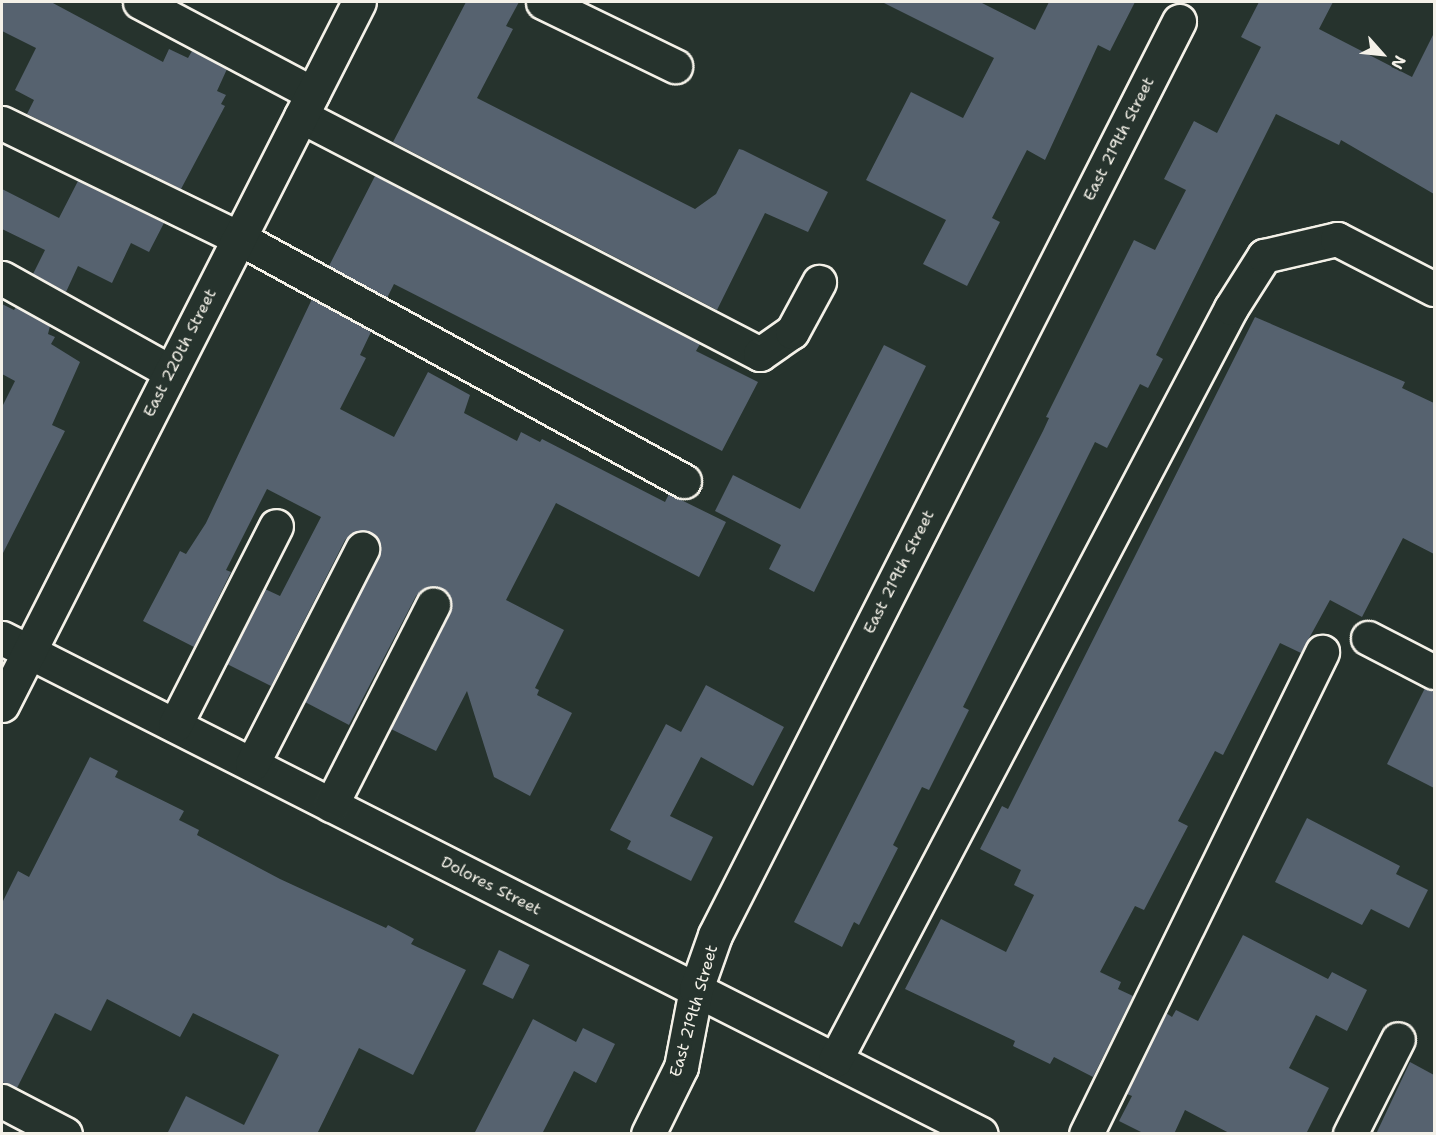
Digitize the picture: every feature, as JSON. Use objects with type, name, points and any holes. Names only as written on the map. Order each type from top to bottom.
[{"type":"street","points":[[140,2],[307,104],[760,354],[792,332],[819,282]]},
{"type":"street","name":"East 220th Street","points":[[2,705],[15,644],[171,372],[359,2]]},
{"type":"street","points":[[543,2],[675,66]]},
{"type":"street","name":"East 219th Street","points":[[648,1134],[681,1067],[696,989],[715,935],[1179,21]]},
{"type":"street","points":[[2,123],[239,238],[684,481]]},
{"type":"street","points":[[836,1060],[1231,308],[1264,256],[1338,239],[1434,289]]},
{"type":"street","points":[[2,278],[171,372]]},
{"type":"street","points":[[175,725],[276,526]]},
{"type":"street","points":[[252,764],[362,549]]},
{"type":"street","points":[[331,805],[433,605]]},
{"type":"street","points":[[1368,638],[1434,672]]},
{"type":"street","name":"Dolores Street","points":[[15,644],[981,1134]]},
{"type":"street","points":[[1086,1134],[1322,652]]},
{"type":"street","points":[[1350,1134],[1398,1039]]},
{"type":"street","points":[[2,1101],[65,1134]]},
{"type":"building","points":[[2,2],[51,2],[163,62],[169,49],[188,58],[192,51],[227,69],[217,91],[226,95],[221,104],[225,106],[181,189],[27,114],[34,100],[15,90],[36,48],[2,31]]},
{"type":"building","points":[[466,2],[519,2],[506,26],[513,29],[477,98],[695,209],[716,194],[739,149],[743,150],[828,192],[808,232],[765,213],[717,310],[393,142]]},
{"type":"building","points":[[882,2],[980,2],[1035,30],[1049,2],[1135,2],[1110,51],[1098,45],[1045,160],[1027,150],[992,218],[1000,222],[967,286],[923,264],[946,220],[866,180],[911,92],[963,118],[994,58]]},
{"type":"building","points":[[1259,2],[1333,2],[1319,29],[1412,77],[1434,33],[1434,194],[1341,140],[1339,145],[1276,114],[1156,355],[1163,359],[1148,388],[1140,384],[1107,448],[1095,442],[963,707],[969,710],[929,790],[922,787],[893,845],[898,848],[859,925],[854,922],[842,947],[794,922],[1043,431],[1049,418],[1046,417],[1134,240],[1155,250],[1186,190],[1164,179],[1194,121],[1217,133],[1261,47],[1241,37]]},
{"type":"building","points":[[375,176],[700,344],[696,351],[758,382],[722,451],[394,284],[387,298],[329,266]]},
{"type":"building","points":[[78,181],[164,223],[149,252],[131,243],[112,283],[78,266],[66,292],[33,274],[45,250],[2,229],[2,189],[59,218]]},
{"type":"building","points":[[312,299],[371,332],[360,355],[366,358],[340,409],[394,437],[428,372],[470,395],[464,413],[517,441],[521,432],[540,442],[542,439],[665,502],[669,494],[726,522],[699,577],[556,503],[506,600],[564,630],[535,688],[539,690],[537,695],[572,713],[530,796],[494,777],[467,691],[436,751],[391,729],[450,614],[449,595],[441,588],[423,589],[416,596],[349,725],[305,702],[379,558],[378,539],[370,532],[352,533],[345,540],[271,686],[227,664],[265,589],[280,596],[321,517],[267,489],[226,570],[231,572],[194,647],[143,621],[180,551],[186,554],[206,523]]},
{"type":"building","points":[[2,304],[14,310],[16,307],[50,326],[48,334],[55,337],[51,344],[80,362],[52,425],[65,431],[2,555],[2,407],[15,381],[2,374]]},
{"type":"building","points":[[1255,317],[1405,382],[1402,388],[1434,403],[1434,554],[1403,538],[1362,617],[1330,600],[1301,653],[1280,643],[1223,755],[1215,751],[1178,821],[1188,826],[1144,910],[1135,906],[1100,972],[1121,982],[1118,989],[1133,996],[1093,1077],[1054,1057],[1050,1064],[1013,1046],[1015,1041],[905,989],[941,919],[1006,952],[1034,895],[1014,885],[1021,870],[980,849],[1002,806],[1008,809]]},
{"type":"building","points":[[884,345],[926,366],[814,592],[769,569],[781,545],[715,511],[733,475],[800,509]]},
{"type":"building","points":[[706,685],[784,727],[753,786],[701,757],[670,816],[713,837],[691,881],[627,849],[631,841],[610,830],[666,724],[681,732]]},
{"type":"building","points":[[1425,688],[1434,691],[1434,788],[1387,764]]},
{"type":"building","points":[[90,757],[118,771],[115,777],[184,811],[179,820],[199,830],[197,835],[280,879],[386,928],[388,925],[414,939],[411,944],[466,970],[413,1075],[359,1048],[317,1134],[167,1134],[186,1096],[244,1125],[279,1055],[193,1013],[180,1037],[107,999],[91,1031],[55,1013],[17,1088],[2,1082],[2,903],[18,871],[29,877]]},
{"type":"building","points":[[1307,818],[1400,866],[1396,874],[1428,890],[1409,928],[1371,909],[1362,925],[1275,882]]},
{"type":"building","points":[[1243,935],[1328,979],[1332,972],[1367,990],[1347,1031],[1316,1015],[1289,1068],[1329,1088],[1306,1134],[1231,1134],[1185,1110],[1174,1134],[1145,1134],[1119,1121],[1132,1096],[1127,1094],[1166,1013],[1172,1017],[1176,1010],[1198,1021]]},
{"type":"building","points":[[499,950],[530,965],[513,999],[482,984]]},
{"type":"building","points":[[533,1019],[576,1042],[583,1028],[615,1044],[596,1083],[574,1071],[542,1134],[474,1134]]},
{"type":"building","points":[[1410,1062],[1434,1075],[1434,1134],[1376,1134]]}]
